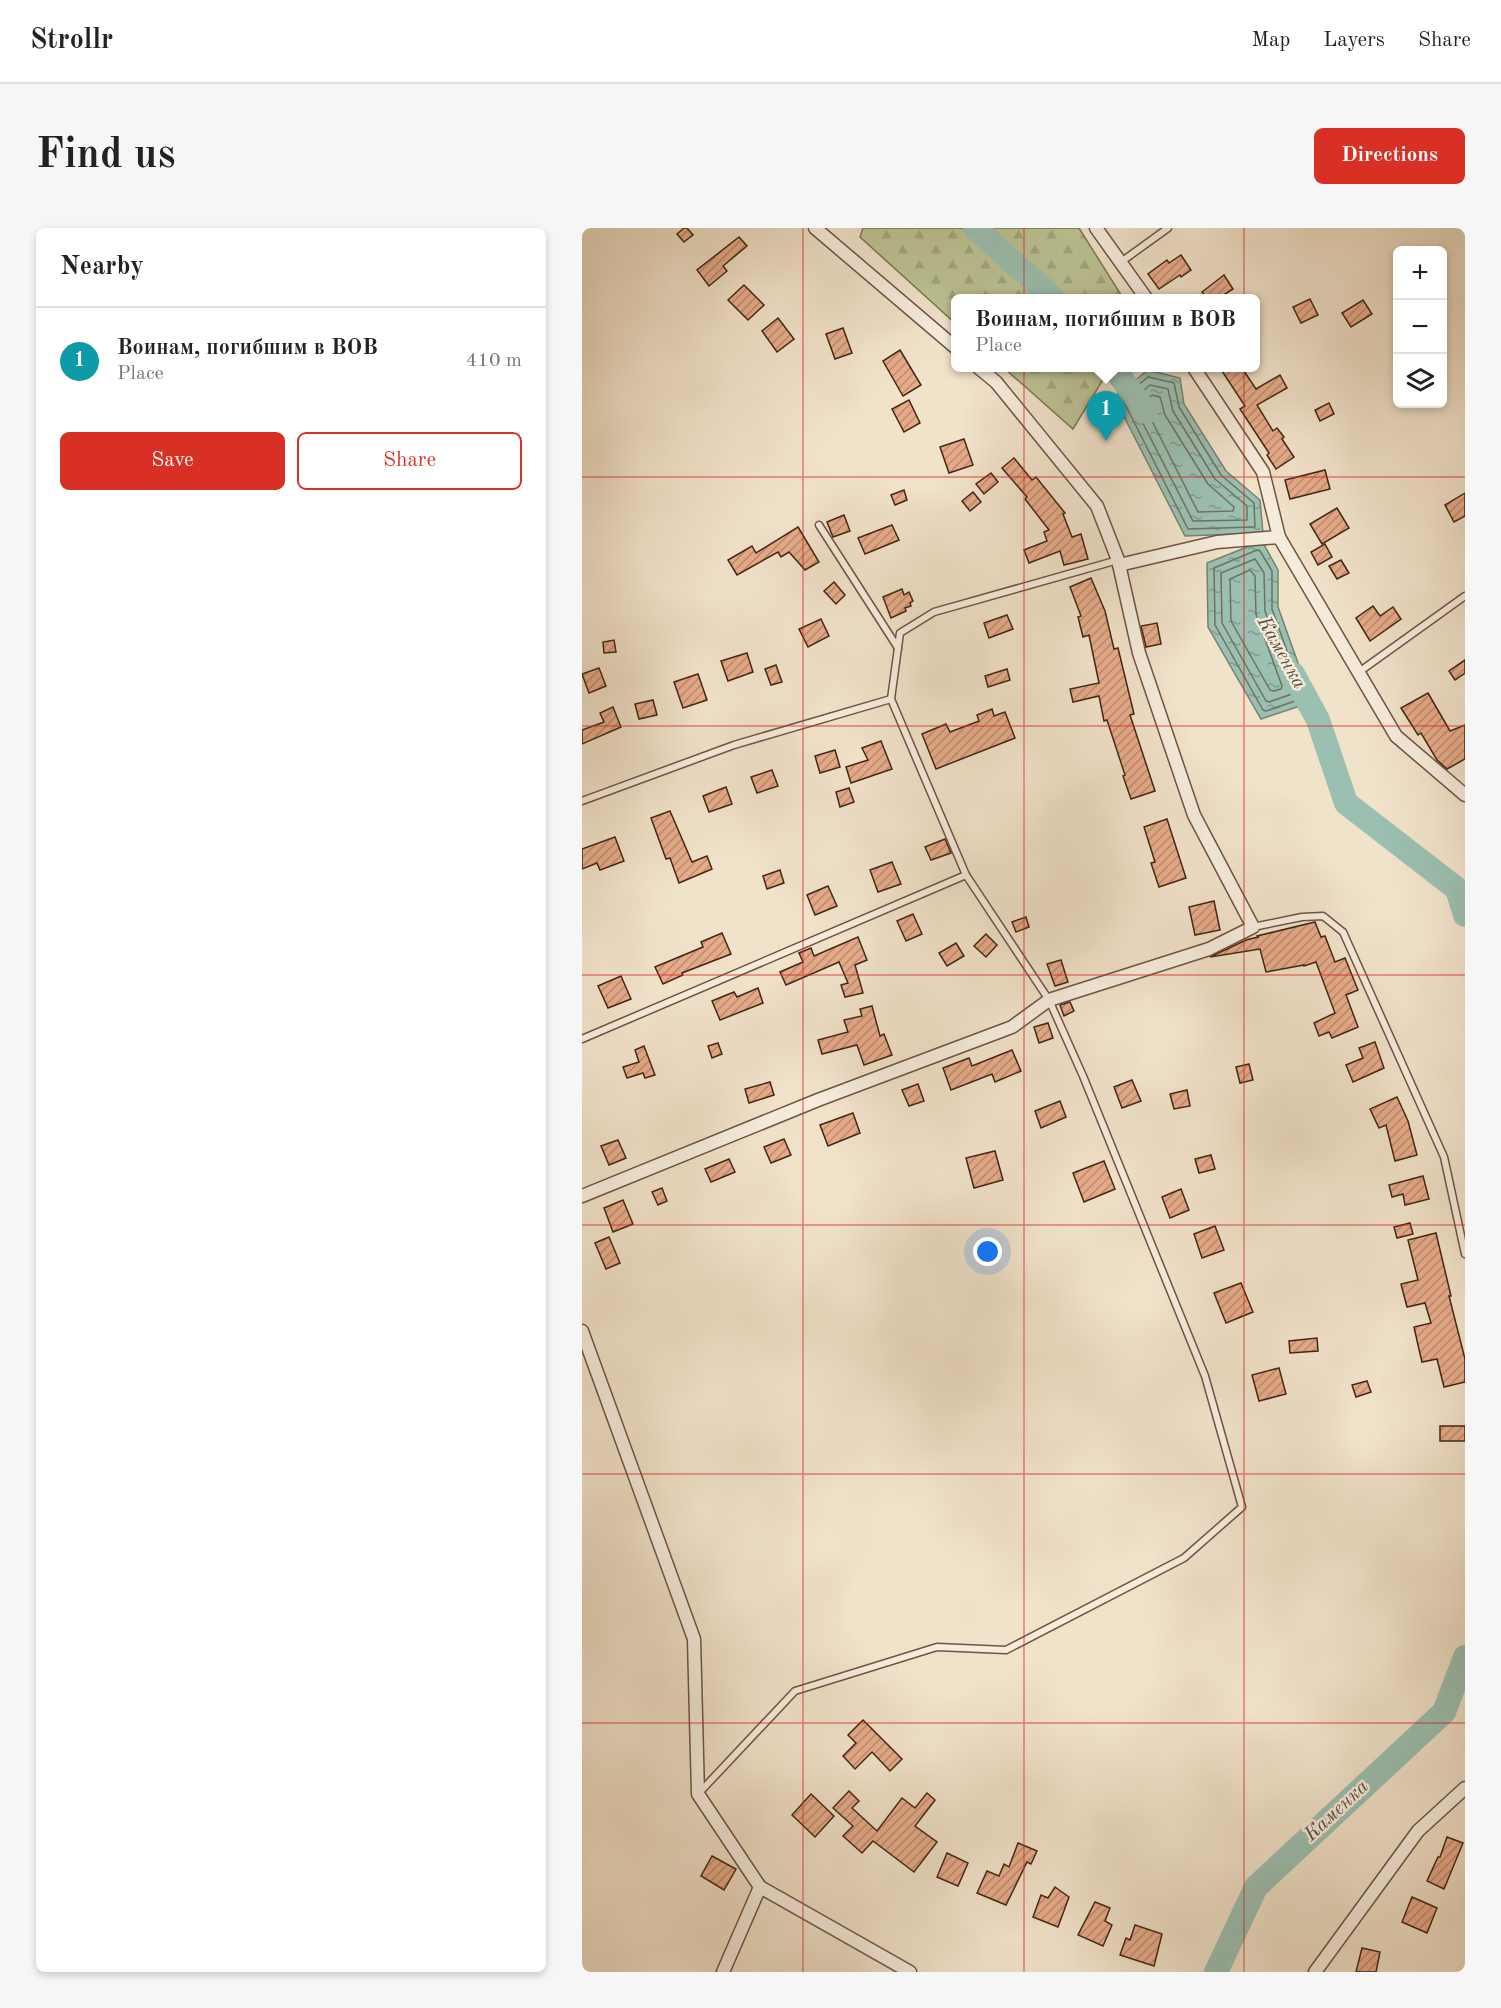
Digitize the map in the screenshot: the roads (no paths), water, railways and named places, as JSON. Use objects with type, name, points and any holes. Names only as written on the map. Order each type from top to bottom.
[{"type":"street","points":[[815,228],[951,344]]},
{"type":"street","points":[[1096,228],[1143,294]]},
{"type":"street","points":[[582,1196],[818,1100],[1012,1027],[1049,1000],[1209,949],[1253,927],[1194,816],[1139,653],[1119,563],[1097,506],[996,382],[984,372]]},
{"type":"street","points":[[1197,372],[1263,472],[1279,537],[1396,736],[1465,795]]},
{"type":"street","points":[[1119,563],[1217,542],[1279,537]]},
{"type":"street","points":[[582,1331],[694,1640],[698,1794],[760,1887],[910,1972]]},
{"type":"street","points":[[1315,1972],[1418,1831],[1465,1788]]},
{"type":"street","points":[[723,1972],[760,1887]]},
{"type":"lane","points":[[1121,263],[1168,228]]},
{"type":"lane","points":[[819,525],[898,649]]},
{"type":"lane","points":[[698,1794],[795,1691],[937,1647],[1006,1650],[1184,1558],[1242,1507],[1205,1376],[1083,1076],[1049,1000],[966,875],[891,699],[900,633],[934,612],[1119,563]]},
{"type":"lane","points":[[1358,672],[1465,596]]},
{"type":"lane","points":[[582,801],[734,745],[891,699]]},
{"type":"lane","points":[[582,1039],[966,875]]},
{"type":"lane","points":[[1253,927],[1302,917],[1323,916],[1342,932],[1444,1157],[1465,1254]]},
{"type":"water","points":[[1145,372],[1156,372],[1180,378],[1184,404],[1226,471],[1260,500],[1263,533],[1185,536],[1114,397]]},
{"type":"water","points":[[1262,541],[1278,570],[1278,607],[1312,702],[1261,719],[1208,627],[1207,563]]},
{"type":"waterway","name":"Каменка","points":[[975,228],[1049,294]]},
{"type":"waterway","name":"Каменка","points":[[1117,372],[1146,412]]},
{"type":"waterway","name":"Каменка","points":[[1293,674],[1318,720],[1346,803],[1457,889],[1465,915]]},
{"type":"waterway","name":"Каменка","points":[[1216,1972],[1256,1887],[1444,1712],[1465,1657]]},
{"type":"place","name":"Воинам, погибшим в ВОВ","points":[[1106,441]]}]
